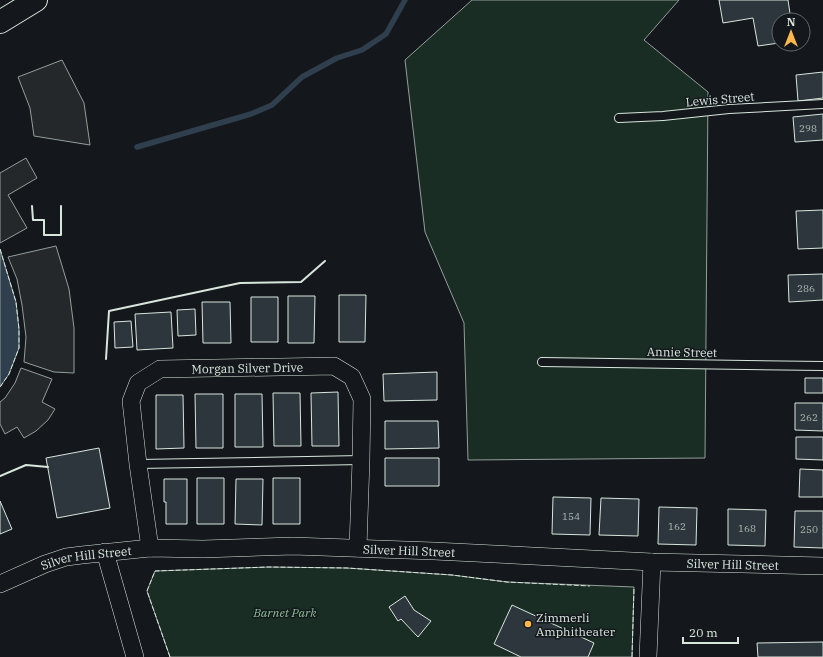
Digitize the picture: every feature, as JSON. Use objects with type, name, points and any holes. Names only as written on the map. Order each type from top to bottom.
[{"type":"main road","points":[[0,22],[36,0]]},
{"type":"street","name":"Morgan Silver Drive","points":[[150,548],[131,402],[138,383],[160,369],[334,366],[352,377],[362,399],[358,548]]},
{"type":"street","name":"Silver Hill Street","points":[[0,584],[45,564],[66,557],[150,548],[203,549],[293,546],[434,551],[652,562],[823,566]]},
{"type":"street","points":[[105,552],[135,657]]},
{"type":"street","points":[[648,657],[652,562]]},
{"type":"lane","name":"Lewis Street","points":[[619,118],[663,116],[729,109],[823,104]]},
{"type":"lane","name":"Annie Street","points":[[542,362],[823,366]]},
{"type":"lane","points":[[138,464],[361,460]]},
{"type":"green space","points":[[472,0],[679,0],[644,40],[708,92],[705,458],[468,460],[464,323],[425,232],[405,60]]},
{"type":"green space","name":"Barnet Park","points":[[269,567],[347,568],[452,575],[507,582],[634,587],[632,657],[170,657],[147,591],[155,571]]},
{"type":"shaded area","points":[[62,60],[84,103],[90,145],[34,136],[30,108],[18,77]]},
{"type":"shaded area","points":[[26,158],[37,178],[8,195],[27,228],[0,243],[0,173]]},
{"type":"shaded area","points":[[56,246],[69,289],[74,328],[74,373],[54,372],[24,362],[26,337],[22,305],[17,279],[8,257]]},
{"type":"shaded area","points":[[21,368],[52,379],[42,402],[55,409],[48,420],[36,431],[24,438],[17,427],[5,434],[0,424],[0,402],[5,398],[15,383]]},
{"type":"water","points":[[0,249],[16,302],[19,329],[19,348],[9,374],[0,387]]},
{"type":"building","points":[[719,0],[788,0],[790,12],[771,12],[771,44],[758,46],[753,18],[723,23]]},
{"type":"building","points":[[823,72],[823,98],[798,101],[796,75]]},
{"type":"building","points":[[823,114],[823,140],[795,142],[793,117]]},
{"type":"building","points":[[823,210],[823,248],[798,249],[796,211]]},
{"type":"building","points":[[823,274],[823,300],[789,302],[788,275]]},
{"type":"building","points":[[339,295],[366,295],[365,342],[339,342]]},
{"type":"building","points":[[288,296],[315,296],[314,343],[288,343]]},
{"type":"building","points":[[251,297],[278,297],[278,342],[251,342]]},
{"type":"building","points":[[202,302],[230,302],[231,343],[203,343]]},
{"type":"building","points":[[195,309],[196,335],[178,336],[177,310]]},
{"type":"building","points":[[171,312],[173,348],[137,350],[135,314]]},
{"type":"building","points":[[131,321],[133,347],[115,348],[114,322]]},
{"type":"building","points":[[437,372],[437,400],[384,401],[383,374]]},
{"type":"building","points":[[805,378],[823,378],[823,393],[805,393]]},
{"type":"building","points":[[338,392],[339,446],[312,446],[311,393]]},
{"type":"building","points":[[273,393],[300,393],[301,446],[274,446]]},
{"type":"building","points":[[195,394],[223,394],[223,448],[196,448]]},
{"type":"building","points":[[235,394],[262,394],[263,447],[235,447]]},
{"type":"building","points":[[156,395],[183,395],[184,448],[156,449]]},
{"type":"building","points":[[795,403],[823,403],[823,431],[795,430]]},
{"type":"building","points":[[385,421],[438,421],[439,448],[385,449]]},
{"type":"building","points":[[796,437],[823,437],[823,460],[796,459]]},
{"type":"building","points":[[99,448],[110,508],[57,518],[46,458]]},
{"type":"building","points":[[385,458],[439,458],[439,486],[385,486]]},
{"type":"building","points":[[800,469],[823,470],[823,497],[799,497]]},
{"type":"building","points":[[197,478],[224,478],[224,524],[197,524]]},
{"type":"building","points":[[273,478],[300,478],[300,524],[273,524]]},
{"type":"building","points":[[164,479],[187,479],[187,524],[166,524]]},
{"type":"building","points":[[236,479],[263,479],[262,525],[235,524]]},
{"type":"building","points":[[553,497],[591,498],[590,535],[552,534]]},
{"type":"building","points":[[601,498],[639,499],[638,536],[599,535]]},
{"type":"building","points":[[0,501],[12,529],[0,534]]},
{"type":"building","points":[[659,507],[697,508],[696,545],[658,544]]},
{"type":"building","points":[[728,509],[766,510],[765,546],[728,545]]},
{"type":"building","points":[[795,511],[823,511],[823,548],[794,547]]},
{"type":"building","points":[[405,596],[414,610],[431,621],[418,637],[401,619],[398,621],[389,607]]},
{"type":"building","name":"Zimmerli Amphitheater","points":[[512,605],[594,643],[588,657],[521,657],[494,644]]},
{"type":"building","points":[[823,642],[823,657],[758,657],[757,643]]},
{"type":"waterway","points":[[137,147],[251,114],[272,105],[302,77],[337,58],[362,50],[386,34],[405,0]]},
{"type":"fence","points":[[0,249],[16,302],[19,329],[19,348],[9,374],[0,387]]},
{"type":"fence","points":[[170,657],[147,591],[155,571],[269,567],[347,568],[452,575],[507,582],[590,586]]},
{"type":"fence","points":[[632,657],[634,587]]},
{"type":"wall","points":[[32,206],[33,220],[44,220],[44,235],[61,235],[61,206]]},
{"type":"wall","points":[[106,359],[109,311],[240,283],[301,282],[325,261]]},
{"type":"wall","points":[[0,476],[26,465],[48,467]]},
{"type":"place","name":"Zimmerli Amphitheater","points":[[528,624]]}]
